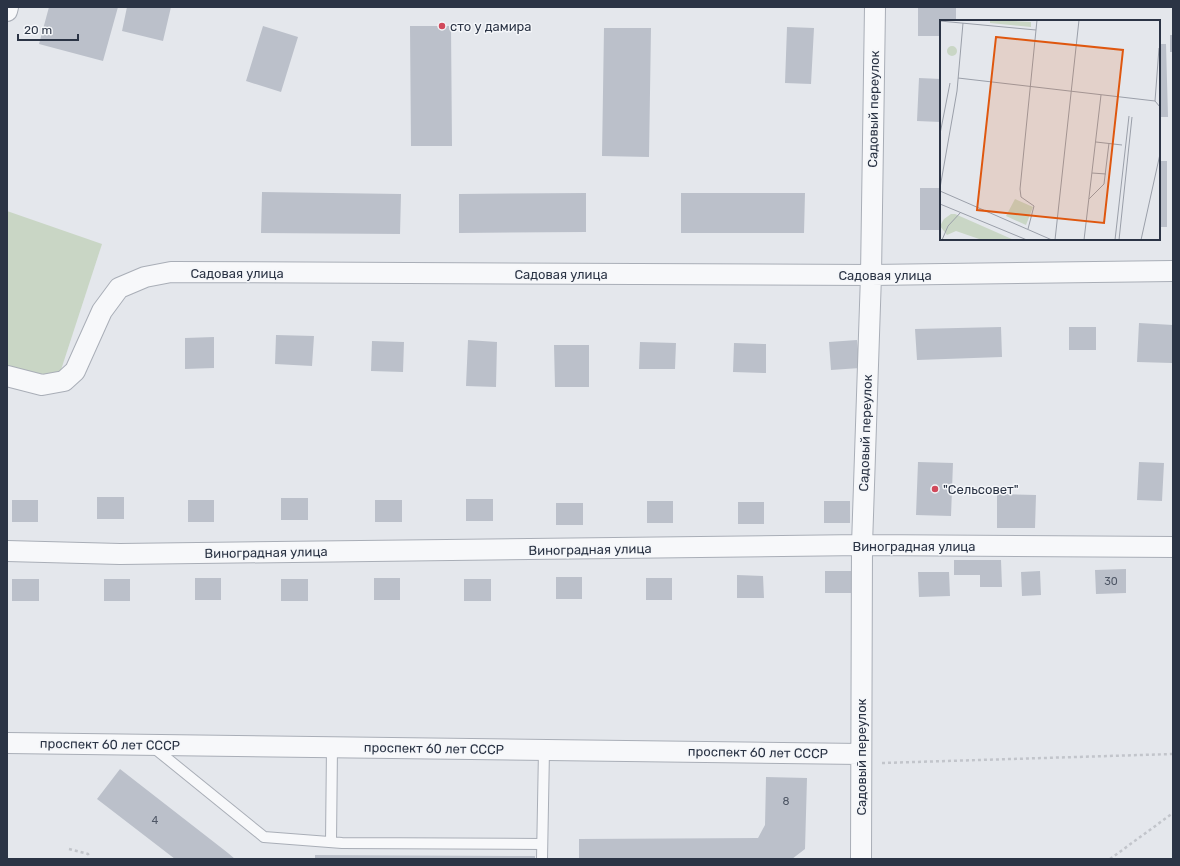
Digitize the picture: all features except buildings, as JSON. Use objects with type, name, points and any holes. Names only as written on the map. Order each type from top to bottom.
[{"type":"street","points":[[7,11],[8,7]]},
{"type":"street","name":"Садовый переулок","points":[[861,859],[862,545],[871,275],[875,7]]},
{"type":"street","name":"Садовая улица","points":[[7,376],[42,385],[64,381],[75,371],[102,311],[118,288],[145,277],[171,272],[871,275],[1173,271]]},
{"type":"street","name":"Виноградная улица","points":[[7,551],[120,554],[862,545],[1173,547]]},
{"type":"street","name":"проспект 60 лет СССР","points":[[7,743],[544,750],[861,759]]},
{"type":"lane","points":[[150,744],[264,837],[331,842],[542,844]]},
{"type":"lane","points":[[331,842],[332,747]]},
{"type":"lane","points":[[542,859],[544,750]]},
{"type":"path","points":[[861,759],[1173,754]]},
{"type":"path","points":[[1110,859],[1173,813]]},
{"type":"path","points":[[69,849],[88,854],[89,859]]},
{"type":"green space","points":[[7,211],[102,244],[60,373],[36,375],[7,365]]},
{"type":"place","name":"сто у дамира","points":[[442,26]]},
{"type":"place","name":"\"Сельсовет\"","points":[[935,489]]}]
